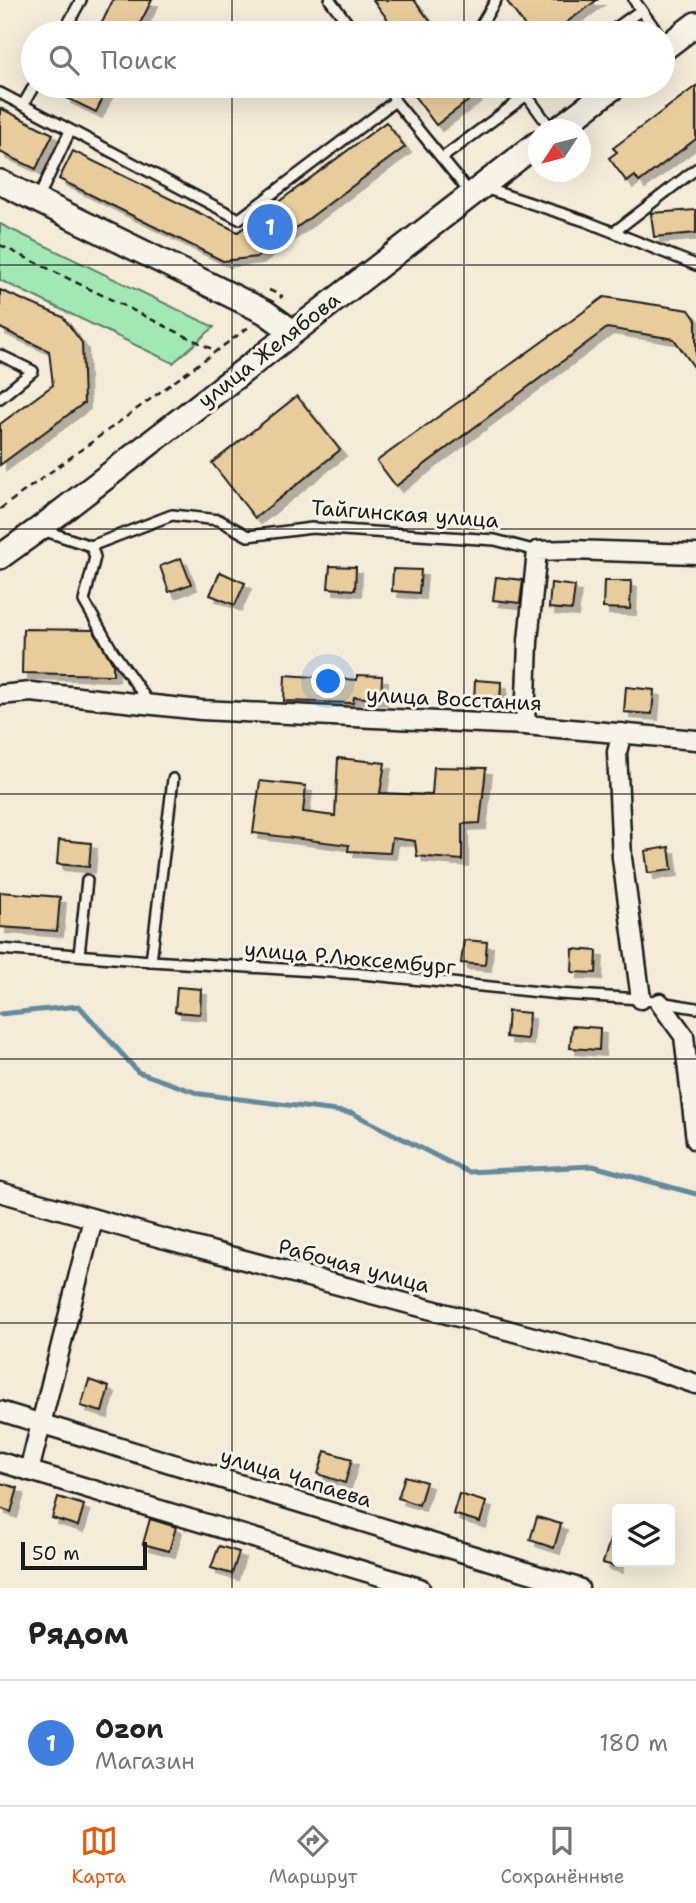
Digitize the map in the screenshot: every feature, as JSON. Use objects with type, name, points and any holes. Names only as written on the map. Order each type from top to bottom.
[{"type":"street","points":[[675,35],[696,24]]},
{"type":"street","points":[[569,119],[598,98]]},
{"type":"street","name":"улица Желябова","points":[[1,553],[39,529],[528,152]]},
{"type":"street","points":[[0,182],[265,312],[293,332]]},
{"type":"street","points":[[525,724],[528,641],[537,551]]},
{"type":"street","name":"Тайгинская улица","points":[[537,551],[696,554]]},
{"type":"street","name":"улица Восстания","points":[[0,695],[31,692],[201,710],[525,724],[696,740]]},
{"type":"street","points":[[622,733],[617,752],[622,858],[641,999]]},
{"type":"street","points":[[660,1003],[684,1035],[696,1140]]},
{"type":"street","name":"Рабочая улица","points":[[0,1192],[646,1367],[696,1384]]},
{"type":"street","points":[[29,1471],[93,1219]]},
{"type":"street","name":"улица Чапаева","points":[[0,1411],[579,1588]]},
{"type":"street","points":[[0,1462],[421,1588]]},
{"type":"lane","points":[[70,21],[81,0]]},
{"type":"lane","points":[[330,0],[346,21]]},
{"type":"lane","points":[[483,21],[496,0]]},
{"type":"lane","points":[[634,0],[649,21]]},
{"type":"lane","points":[[625,21],[641,9]]},
{"type":"lane","points":[[0,93],[239,219],[395,101]]},
{"type":"lane","points":[[23,105],[27,98]]},
{"type":"lane","points":[[394,98],[442,158],[477,191],[585,221],[696,265]]},
{"type":"lane","points":[[442,158],[523,98]]},
{"type":"lane","points":[[529,98],[546,119]]},
{"type":"lane","points":[[37,200],[70,131]]},
{"type":"lane","points":[[614,232],[696,169]]},
{"type":"lane","points":[[0,355],[33,370],[0,398]]},
{"type":"lane","name":"Тайгинская улица","points":[[91,546],[172,516],[219,520],[248,536],[312,528],[495,540],[537,551]]},
{"type":"lane","points":[[39,529],[91,546],[94,557],[84,600],[112,650],[150,705]]},
{"type":"lane","points":[[151,961],[173,779]]},
{"type":"lane","points":[[79,955],[87,880]]},
{"type":"lane","name":"улица Р.Люксембург","points":[[0,948],[151,961],[362,974],[559,994],[641,999],[696,1008]]},
{"type":"path","points":[[0,245],[216,351]]},
{"type":"path","points":[[0,509],[250,327],[282,296]]},
{"type":"green space","points":[[0,224],[214,327],[173,363],[0,280]]},
{"type":"building","points":[[113,0],[152,0],[141,21],[103,21]]},
{"type":"building","points":[[373,0],[414,0],[430,21],[389,21]]},
{"type":"building","points":[[506,0],[597,0],[568,21],[521,21]]},
{"type":"building","points":[[696,86],[696,139],[639,182],[635,176],[627,182],[609,158],[617,152],[613,148]]},
{"type":"building","points":[[67,98],[103,98],[96,112]]},
{"type":"building","points":[[416,98],[472,98],[436,125]]},
{"type":"building","points":[[0,108],[53,134],[36,169],[0,152]]},
{"type":"building","points":[[386,122],[405,147],[257,257],[223,261],[59,179],[73,151],[238,232]]},
{"type":"building","points":[[696,210],[696,233],[654,237],[651,213]]},
{"type":"building","points":[[0,290],[63,317],[82,343],[84,403],[0,465],[0,424],[53,385],[49,351],[0,328]]},
{"type":"building","points":[[604,297],[689,310],[696,320],[696,370],[674,339],[607,328],[396,486],[377,461]]},
{"type":"building","points":[[297,396],[340,450],[255,518],[212,463]]},
{"type":"building","points":[[181,558],[191,584],[169,592],[160,566]]},
{"type":"building","points":[[330,566],[356,567],[355,590],[328,588]]},
{"type":"building","points":[[393,569],[421,570],[419,593],[392,591]]},
{"type":"building","points":[[220,572],[245,583],[235,605],[210,595]]},
{"type":"building","points":[[496,577],[523,580],[520,603],[493,600]]},
{"type":"building","points":[[604,581],[631,581],[630,609],[603,608]]},
{"type":"building","points":[[551,583],[575,586],[572,610],[549,608]]},
{"type":"building","points":[[23,629],[93,630],[113,664],[113,675],[22,673]]},
{"type":"building","points":[[285,675],[357,680],[357,675],[382,676],[381,699],[354,697],[353,703],[284,701]]},
{"type":"building","points":[[475,680],[501,682],[500,704],[474,703]]},
{"type":"building","points":[[626,687],[654,690],[652,714],[624,712]]},
{"type":"building","points":[[338,758],[385,763],[380,793],[432,795],[434,767],[486,768],[480,823],[462,824],[462,860],[417,856],[415,841],[392,838],[390,853],[348,851],[349,845],[253,833],[260,781],[306,786],[303,812],[335,816]]},
{"type":"building","points":[[59,840],[91,843],[89,867],[57,864]]},
{"type":"building","points":[[669,847],[672,870],[648,873],[645,851]]},
{"type":"building","points":[[0,892],[60,897],[57,931],[0,927]]},
{"type":"building","points":[[464,940],[487,942],[485,965],[461,963]]},
{"type":"building","points":[[573,949],[597,951],[596,973],[572,972]]},
{"type":"building","points":[[177,987],[201,989],[200,1014],[175,1012]]},
{"type":"building","points":[[508,1011],[529,1013],[527,1039],[506,1037]]},
{"type":"building","points":[[572,1026],[600,1028],[599,1050],[570,1048]]},
{"type":"building","points":[[89,1380],[109,1387],[102,1412],[81,1406]]},
{"type":"building","points":[[325,1451],[352,1459],[345,1483],[318,1474]]},
{"type":"building","points":[[405,1476],[426,1482],[419,1505],[398,1498]]},
{"type":"building","points":[[0,1483],[18,1488],[11,1512],[0,1508]]},
{"type":"building","points":[[459,1494],[486,1502],[480,1522],[453,1514]]},
{"type":"building","points":[[58,1497],[84,1505],[78,1526],[52,1518]]},
{"type":"building","points":[[537,1517],[561,1524],[554,1548],[530,1540]]},
{"type":"building","points":[[150,1519],[176,1527],[169,1551],[143,1544]]},
{"type":"building","points":[[612,1534],[612,1566],[603,1563]]},
{"type":"building","points":[[219,1546],[239,1552],[232,1574],[211,1568]]},
{"type":"waterway","points":[[0,1014],[79,1006],[138,1072],[200,1094],[352,1113],[468,1172],[593,1166],[696,1194]]},
{"type":"place","name":"Ozon","points":[[270,227]]}]
